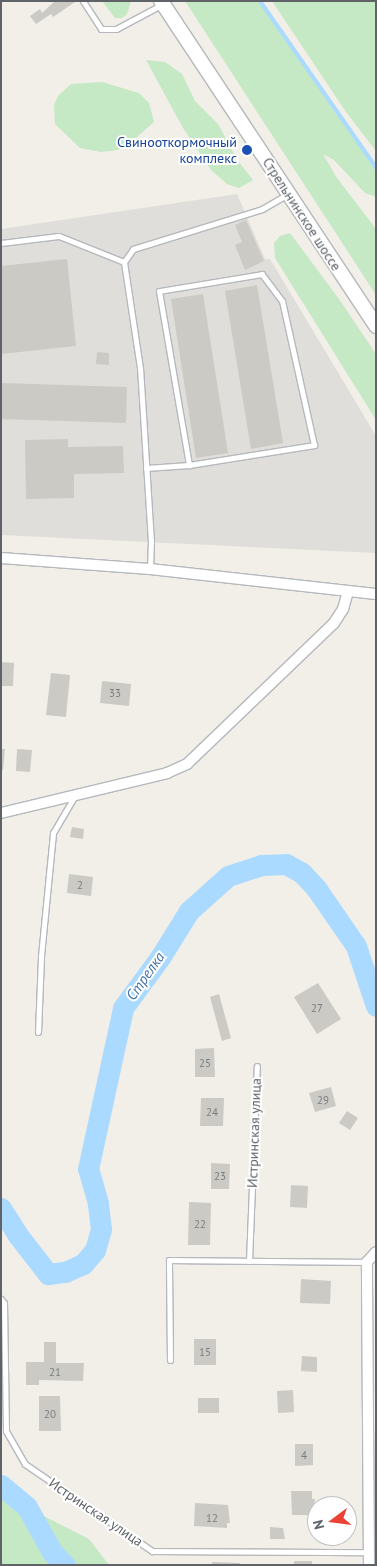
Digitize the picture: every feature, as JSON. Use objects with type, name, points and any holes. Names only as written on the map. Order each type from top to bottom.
[{"type":"main road","name":"Стрельнинское шоссе","points":[[162,3],[376,326]]},
{"type":"street","points":[[1,558],[150,569],[376,594]]},
{"type":"street","points":[[1,813],[167,773],[187,764],[334,623],[344,609],[348,592]]},
{"type":"street","points":[[369,1565],[372,1546],[367,1262],[376,1252]]},
{"type":"lane","points":[[83,1],[101,29],[116,29],[162,3]]},
{"type":"lane","points":[[150,569],[140,368],[124,262],[133,249],[262,209],[289,194]]},
{"type":"lane","points":[[1,243],[59,236],[124,262]]},
{"type":"lane","points":[[146,468],[189,465],[314,444],[282,301],[262,274],[159,292],[189,465]]},
{"type":"lane","points":[[38,1032],[41,956],[53,833],[74,796]]},
{"type":"lane","name":"Истринская улица","points":[[249,1261],[256,1066]]},
{"type":"lane","points":[[170,1360],[169,1260],[367,1262]]},
{"type":"lane","name":"Истринская улица","points":[[1,1299],[4,1303],[6,1431],[25,1464],[152,1551],[372,1546]]},
{"type":"shaded area","points":[[237,194],[265,259],[270,259],[376,436],[376,553],[1,535],[1,229]]},
{"type":"green space","points":[[102,1],[131,1],[127,14],[122,18],[115,18]]},
{"type":"green space","points":[[185,1],[258,1],[358,140],[376,168],[376,197],[365,193],[334,160],[323,154],[337,178],[376,229],[376,295]]},
{"type":"green space","points":[[272,1],[376,1],[376,151],[346,112]]},
{"type":"green space","points":[[146,60],[165,62],[182,74],[195,101],[218,124],[238,161],[253,180],[239,188],[227,184],[211,170],[183,128]]},
{"type":"green space","points":[[102,82],[139,93],[149,103],[154,122],[130,143],[118,150],[101,152],[80,148],[55,124],[54,105],[58,96],[71,84]]},
{"type":"green space","points":[[290,233],[339,299],[376,354],[376,420],[275,258],[274,243],[280,236]]},
{"type":"green space","points":[[1,1487],[22,1505],[89,1539],[109,1565],[1,1565]]},
{"type":"building","points":[[55,1],[75,2],[53,17],[51,14],[36,24],[30,16],[40,9],[42,13]]},
{"type":"building","points":[[246,220],[264,261],[245,270],[235,245],[242,242],[235,225]]},
{"type":"building","points":[[67,259],[76,346],[1,354],[1,266]]},
{"type":"building","points":[[257,285],[283,443],[251,449],[225,291]]},
{"type":"building","points":[[203,294],[228,453],[196,458],[171,299]]},
{"type":"building","points":[[97,352],[109,353],[109,365],[96,364]]},
{"type":"building","points":[[1,383],[127,387],[126,423],[1,419]]},
{"type":"building","points":[[68,439],[68,447],[123,446],[124,473],[74,474],[74,498],[26,499],[25,440]]},
{"type":"building","points":[[1,662],[14,663],[13,686],[1,686]]},
{"type":"building","points":[[51,673],[70,675],[66,717],[46,715]]},
{"type":"building","points":[[102,681],[131,684],[129,706],[100,703]]},
{"type":"building","points":[[1,749],[5,749],[3,770],[1,770]]},
{"type":"building","points":[[17,749],[32,750],[30,772],[16,771]]},
{"type":"building","points":[[72,827],[84,829],[83,839],[70,837]]},
{"type":"building","points":[[69,874],[93,877],[91,896],[67,893]]},
{"type":"building","points":[[318,983],[341,1019],[317,1034],[294,997]]},
{"type":"building","points":[[219,994],[231,1038],[222,1041],[210,997]]},
{"type":"building","points":[[214,1048],[215,1077],[195,1077],[195,1049]]},
{"type":"building","points":[[331,1087],[336,1106],[315,1112],[309,1093]]},
{"type":"building","points":[[201,1098],[224,1098],[223,1126],[200,1126]]},
{"type":"building","points":[[347,1111],[358,1118],[350,1130],[339,1123]]},
{"type":"building","points":[[211,1163],[230,1164],[229,1189],[211,1189]]},
{"type":"building","points":[[291,1185],[308,1186],[307,1208],[290,1207]]},
{"type":"building","points":[[189,1202],[211,1203],[210,1245],[188,1245]]},
{"type":"building","points":[[301,1279],[331,1281],[330,1304],[300,1303]]},
{"type":"building","points":[[194,1339],[216,1339],[216,1365],[194,1365]]},
{"type":"building","points":[[44,1342],[56,1342],[56,1363],[84,1363],[83,1381],[39,1380],[39,1385],[26,1385],[26,1362],[44,1362]]},
{"type":"building","points":[[302,1356],[317,1357],[317,1372],[301,1371]]},
{"type":"building","points":[[293,1390],[294,1412],[278,1413],[277,1391]]},
{"type":"building","points":[[39,1396],[60,1396],[61,1431],[39,1431]]},
{"type":"building","points":[[198,1398],[219,1398],[219,1413],[198,1413]]},
{"type":"building","points":[[295,1444],[313,1444],[313,1465],[295,1466]]},
{"type":"building","points":[[291,1491],[312,1491],[312,1496],[307,1496],[307,1515],[292,1515]]},
{"type":"building","points":[[195,1503],[228,1505],[230,1523],[227,1523],[227,1528],[194,1526]]},
{"type":"building","points":[[270,1527],[283,1528],[285,1539],[270,1539]]},
{"type":"building","points":[[294,1561],[312,1561],[312,1565],[294,1565]]},
{"type":"building","points":[[212,1562],[240,1563],[240,1565],[212,1565]]},
{"type":"waterway","points":[[260,1],[376,167]]},
{"type":"waterway","name":"Стрелка","points":[[1,1208],[17,1234],[48,1274],[65,1272],[83,1264],[95,1250],[101,1229],[98,1203],[88,1169],[123,1008],[161,956],[189,911],[228,876],[261,865],[286,864],[302,873],[316,888],[356,946],[376,1006]]},
{"type":"waterway","points":[[1,1485],[27,1507],[52,1552],[65,1565]]},
{"type":"place","name":"Свинооткормочный комплекс","points":[[247,150]]}]
